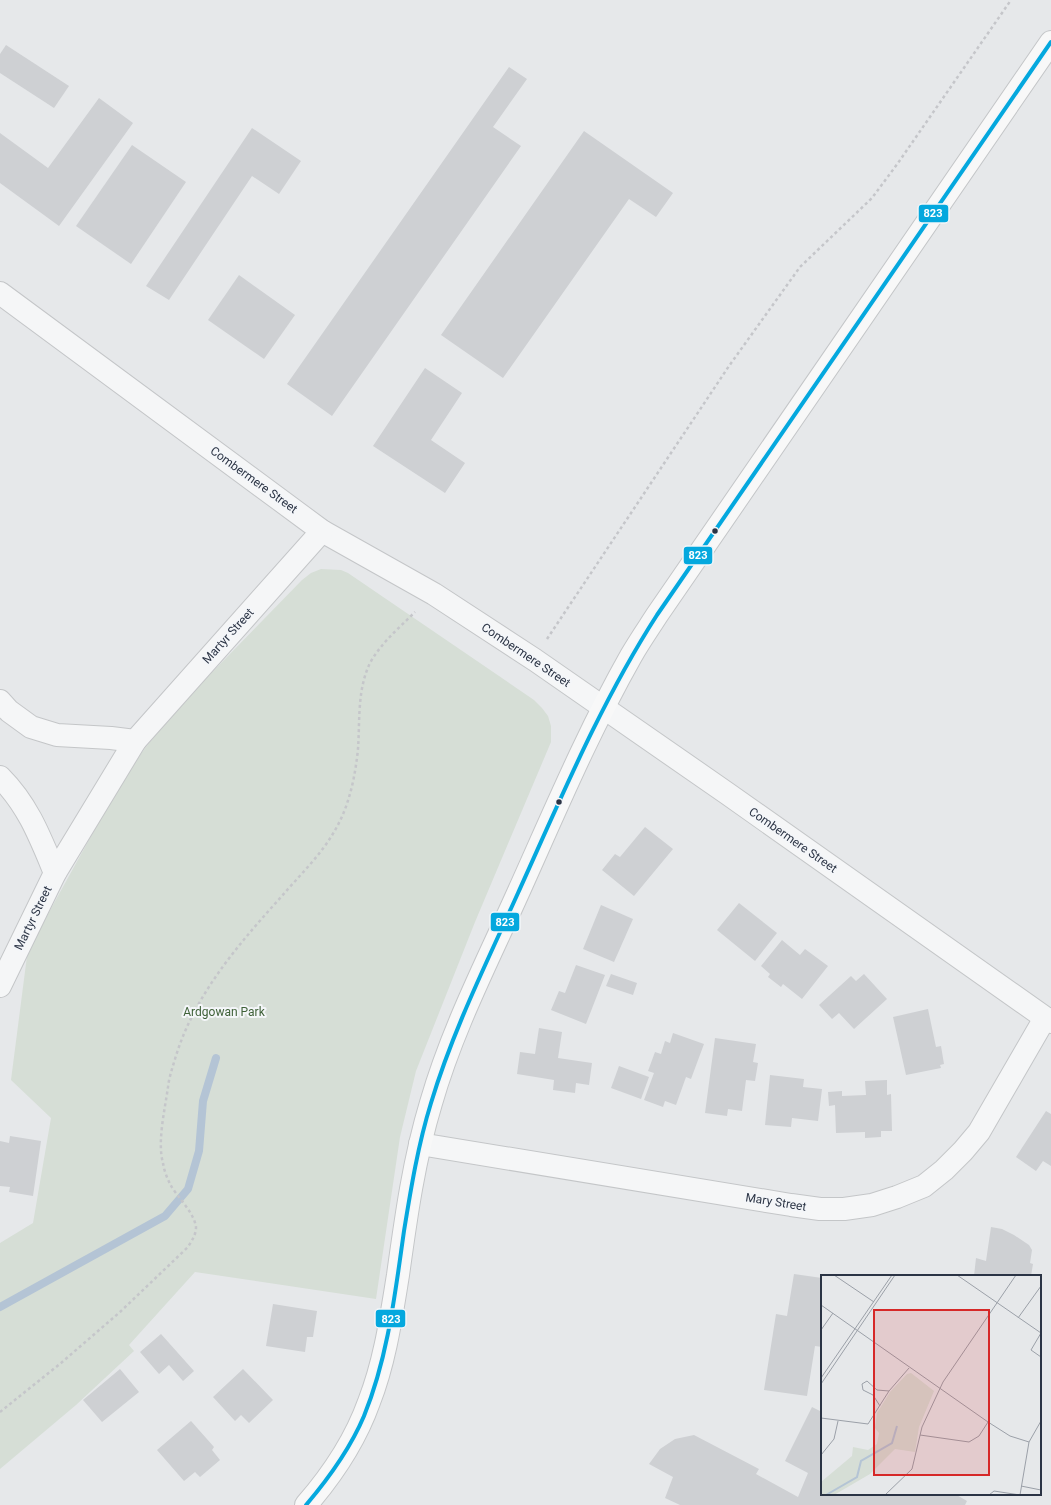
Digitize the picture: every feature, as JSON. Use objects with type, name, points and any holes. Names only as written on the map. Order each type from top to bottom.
[{"type":"street","points":[[306,1505],[321,1488],[348,1448],[359,1427],[377,1381],[384,1356],[407,1211],[420,1144],[442,1064],[574,770],[604,708],[631,656],[657,616],[1051,42]]},
{"type":"street","name":"Combermere Street","points":[[0,293],[322,530],[434,594],[535,660],[1048,1020]]},
{"type":"street","name":"Martyr Street","points":[[0,986],[55,872],[135,741],[322,530]]},
{"type":"street","points":[[0,701],[9,711],[31,727],[57,735],[135,741]]},
{"type":"street","name":"Martyr Street","points":[[0,777],[14,791],[27,811],[41,838],[55,872]]},
{"type":"street","name":"Mary Street","points":[[420,1144],[820,1209],[844,1209],[872,1205],[924,1186],[963,1152],[979,1132],[1048,1020]]},
{"type":"path","points":[[535,660],[554,628],[570,607],[729,366],[800,267],[872,198],[943,100],[1011,0]]},
{"type":"path","points":[[0,1412],[61,1363],[120,1312],[188,1247],[195,1236],[196,1227],[193,1218],[170,1183],[162,1161],[161,1142],[169,1081],[181,1038],[197,1006],[222,967],[250,931],[311,864],[334,833],[346,806],[354,778],[358,750],[361,698],[369,665],[378,649],[434,594]]},
{"type":"green space","name":"Ardgowan Park","points":[[321,569],[341,570],[348,573],[534,700],[548,716],[551,726],[551,742],[475,922],[416,1071],[400,1137],[376,1299],[195,1272],[129,1345],[134,1351],[76,1405],[0,1469],[0,1243],[33,1223],[51,1118],[11,1080],[27,956],[33,941],[116,791],[145,748],[185,700],[302,580],[311,573]]},
{"type":"building","points":[[6,45],[69,86],[54,108],[0,73],[0,54]]},
{"type":"building","points":[[509,67],[527,79],[493,127],[521,146],[332,416],[287,384]]},
{"type":"building","points":[[99,98],[133,123],[59,226],[0,183],[0,133],[48,168]]},
{"type":"building","points":[[252,128],[301,161],[279,194],[252,176],[169,300],[146,286]]},
{"type":"building","points":[[584,131],[673,193],[656,217],[629,199],[503,378],[441,335]]},
{"type":"building","points":[[132,145],[186,182],[131,264],[76,226]]},
{"type":"building","points":[[239,275],[295,315],[264,359],[208,320]]},
{"type":"building","points":[[425,368],[462,393],[431,440],[465,463],[445,493],[373,446]]},
{"type":"building","points":[[645,827],[673,849],[634,896],[602,870],[615,854],[620,857]]},
{"type":"building","points":[[739,903],[777,933],[755,961],[717,930]]},
{"type":"building","points":[[601,905],[633,919],[614,962],[583,949]]},
{"type":"building","points":[[782,940],[800,955],[805,949],[828,966],[802,999],[783,984],[781,987],[768,977],[770,974],[761,966]]},
{"type":"building","points":[[576,965],[605,975],[586,1024],[551,1010],[559,991],[565,993]]},
{"type":"building","points":[[611,974],[637,983],[633,995],[606,986]]},
{"type":"building","points":[[864,974],[887,999],[854,1029],[839,1013],[832,1019],[819,1005],[851,976],[856,981]]},
{"type":"building","points":[[928,1009],[936,1047],[941,1046],[944,1064],[940,1065],[941,1068],[906,1075],[893,1017]]},
{"type":"building","points":[[539,1028],[562,1032],[558,1058],[592,1063],[589,1085],[576,1083],[575,1093],[553,1090],[554,1080],[517,1074],[520,1052],[535,1054]]},
{"type":"building","points":[[673,1033],[704,1044],[691,1079],[686,1077],[676,1105],[665,1101],[663,1107],[644,1100],[654,1073],[648,1071],[655,1052],[661,1054],[665,1041],[670,1043]]},
{"type":"building","points":[[715,1038],[756,1044],[753,1062],[758,1063],[755,1081],[746,1080],[742,1111],[728,1109],[727,1116],[705,1113]]},
{"type":"building","points":[[619,1066],[649,1077],[641,1099],[611,1088]]},
{"type":"building","points":[[770,1075],[804,1079],[803,1087],[822,1089],[818,1121],[792,1118],[791,1127],[765,1125]]},
{"type":"building","points":[[887,1080],[887,1095],[891,1094],[892,1131],[881,1131],[881,1137],[865,1138],[865,1132],[836,1133],[835,1105],[829,1106],[828,1092],[842,1091],[842,1096],[866,1095],[865,1081]]},
{"type":"building","points":[[1046,1111],[1051,1114],[1051,1166],[1043,1161],[1036,1171],[1016,1157]]},
{"type":"building","points":[[10,1136],[41,1141],[33,1196],[9,1192],[10,1187],[0,1186],[0,1141],[9,1143]]},
{"type":"building","points":[[991,1227],[1002,1229],[1014,1235],[1029,1245],[1032,1250],[1030,1263],[1033,1264],[1031,1275],[974,1275],[976,1258],[986,1261]]},
{"type":"building","points":[[794,1274],[821,1278],[821,1347],[815,1346],[807,1396],[764,1390],[776,1314],[787,1316]]},
{"type":"building","points":[[273,1304],[317,1311],[313,1337],[307,1337],[305,1352],[266,1346]]},
{"type":"building","points":[[161,1334],[194,1371],[183,1381],[169,1365],[159,1374],[140,1352]]},
{"type":"building","points":[[120,1369],[139,1392],[102,1422],[83,1400]]},
{"type":"building","points":[[243,1369],[273,1400],[249,1423],[241,1415],[235,1421],[213,1397]]},
{"type":"building","points":[[812,1407],[821,1412],[821,1495],[957,1495],[967,1501],[965,1505],[680,1505],[665,1498],[673,1477],[649,1464],[660,1449],[675,1439],[694,1435],[759,1469],[756,1474],[798,1497],[808,1473],[785,1461]]},
{"type":"building","points":[[191,1421],[214,1447],[212,1450],[220,1460],[200,1477],[195,1472],[184,1481],[157,1450]]},
{"type":"waterway","points":[[0,1307],[165,1216],[188,1189],[199,1151],[203,1101],[216,1058]]},
{"type":"transit line","name":"823","points":[[306,1505],[331,1474],[346,1452],[364,1416],[372,1394],[390,1325],[412,1183],[426,1119],[450,1049],[460,1023],[566,786],[600,716],[657,615],[1051,42]]}]
